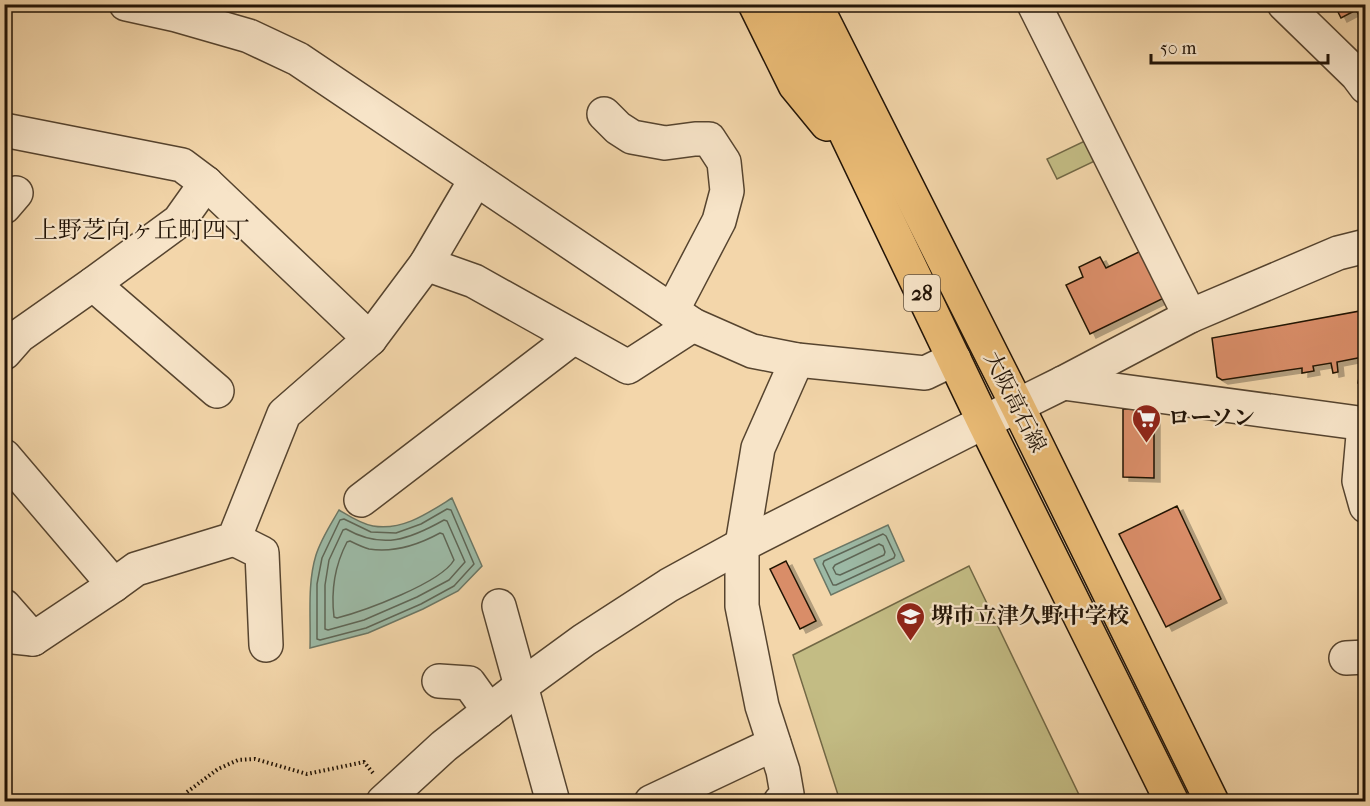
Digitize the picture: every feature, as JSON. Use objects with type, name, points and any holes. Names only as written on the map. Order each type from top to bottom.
[{"type":"main road","points":[[755,4],[795,85],[861,165]]},
{"type":"main road","name":"大阪高石線","points":[[784,4],[984,422],[1172,801]]},
{"type":"main road","name":"大阪高石線","points":[[815,4],[1017,405],[1212,801]]},
{"type":"main road","points":[[839,4],[876,79],[889,113],[891,153]]},
{"type":"street","points":[[126,4],[177,10],[249,36],[298,59],[682,318],[752,351],[797,360],[925,373],[954,359]]},
{"type":"street","points":[[1034,4],[1190,316]]},
{"type":"street","points":[[1284,4],[1357,75],[1365,87]]},
{"type":"street","points":[[426,264],[474,281],[628,367],[682,318],[719,221],[727,191],[724,162],[709,139],[665,143],[632,137],[618,128],[604,114]]},
{"type":"street","points":[[4,130],[182,165],[206,183],[370,339]]},
{"type":"street","points":[[234,539],[284,414],[370,339],[426,264],[476,179]]},
{"type":"street","points":[[9,337],[93,284],[179,221],[206,183]]},
{"type":"street","points":[[387,798],[444,746],[521,686],[584,640],[669,585],[1190,316],[1338,253],[1365,246]]},
{"type":"street","points":[[93,284],[217,391]]},
{"type":"street","points":[[361,500],[574,337]]},
{"type":"street","points":[[780,801],[787,794],[783,771],[762,706],[742,606],[742,546],[758,448],[797,360]]},
{"type":"street","points":[[1063,383],[1365,424],[1359,481],[1365,506]]},
{"type":"street","points":[[4,456],[114,585]]},
{"type":"street","points":[[4,606],[19,638],[114,585],[136,569],[234,539],[262,553],[266,645]]},
{"type":"street","points":[[499,606],[553,801]]},
{"type":"street","points":[[439,681],[469,683],[489,711]]},
{"type":"street","points":[[651,801],[774,744]]},
{"type":"path","points":[[187,792],[218,769],[238,760],[255,759],[307,774],[364,762],[387,798]]},
{"type":"shaded area","points":[[1089,139],[1099,159],[1057,179],[1047,159]]},
{"type":"shaded area","points":[[969,566],[1082,801],[840,801],[793,655]]},
{"type":"water","points":[[452,498],[482,566],[458,591],[423,609],[368,633],[310,648],[310,589],[313,566],[326,532],[339,510],[369,525],[395,526],[415,520]]},
{"type":"water","points":[[888,525],[904,561],[831,595],[814,559]]},
{"type":"building","points":[[1334,4],[1366,4],[1366,28],[1356,10],[1341,18]]},
{"type":"building","points":[[1143,250],[1166,297],[1090,334],[1066,285],[1083,277],[1079,267],[1100,257],[1106,268]]},
{"type":"building","points":[[1360,311],[1364,339],[1366,339],[1366,387],[1358,383],[1363,357],[1337,362],[1338,372],[1333,373],[1331,363],[1313,366],[1314,371],[1302,373],[1302,368],[1222,380],[1217,377],[1212,338]]},
{"type":"building","points":[[1123,409],[1154,409],[1154,478],[1123,477]]},
{"type":"building","points":[[1177,506],[1221,599],[1166,627],[1119,534]]},
{"type":"building","points":[[786,561],[816,621],[800,629],[770,569]]},
{"type":"place","name":"ローソン","points":[[1147,444]]},
{"type":"place","name":"堺市立津久野中学校","points":[[910,642]]},
{"type":"district","name":"上野芝向ヶ丘町四丁","points":[[142,230]]}]
